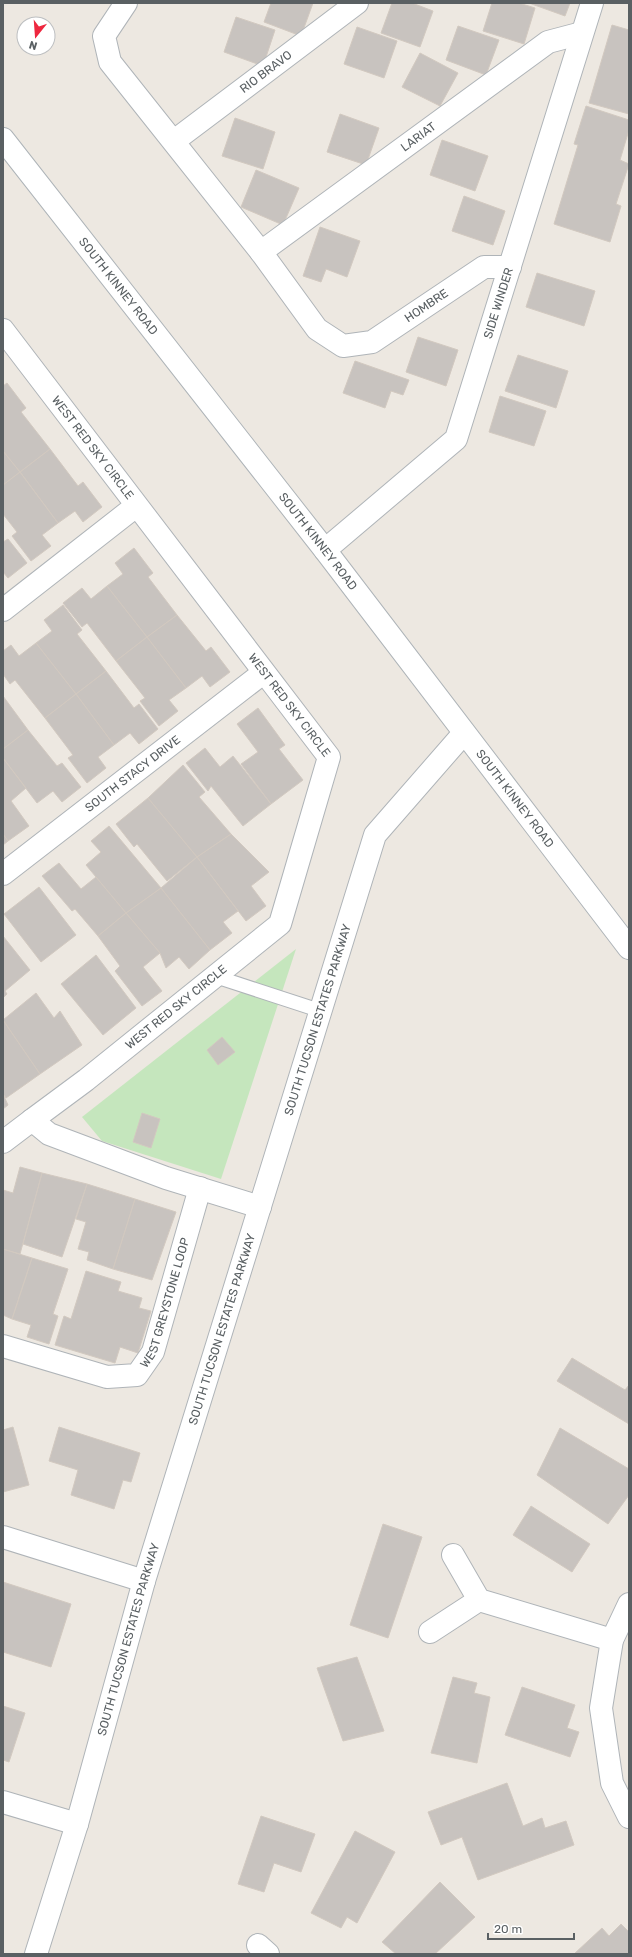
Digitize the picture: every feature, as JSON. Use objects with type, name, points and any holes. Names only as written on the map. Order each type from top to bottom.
[{"type":"street","points":[[126,3],[104,36],[110,62],[261,252]]},
{"type":"street","name":"RIO BRAVO","points":[[174,141],[357,3]]},
{"type":"street","name":"SIDE WINDER","points":[[325,550],[456,439],[592,3]]},
{"type":"street","name":"LARIAT","points":[[261,252],[548,42],[582,33]]},
{"type":"street","name":"SOUTH KINNEY ROAD","points":[[3,139],[325,550],[629,948]]},
{"type":"street","name":"HOMBRE","points":[[261,252],[318,329],[343,346],[372,342],[484,267],[510,266]]},
{"type":"street","name":"WEST RED SKY CIRCLE","points":[[3,1142],[91,1076],[280,924],[329,757],[6,339]]},
{"type":"street","points":[[3,610],[136,506]]},
{"type":"street","name":"SOUTH STACY DRIVE","points":[[3,874],[263,673]]},
{"type":"street","name":"SOUTH TUCSON ESTATES PARKWAY","points":[[36,1954],[77,1824],[144,1581],[376,835],[464,733]]},
{"type":"street","points":[[32,1120],[50,1134],[166,1178],[260,1207]]},
{"type":"street","name":"WEST GREYSTONE LOOP","points":[[3,1346],[107,1377],[137,1375],[153,1352],[200,1188]]},
{"type":"street","points":[[3,1537],[144,1581]]},
{"type":"street","points":[[453,1555],[478,1600],[612,1640]]},
{"type":"street","points":[[430,1632],[478,1600]]},
{"type":"street","points":[[629,1604],[612,1640],[602,1708],[612,1783],[629,1817]]},
{"type":"street","points":[[3,1802],[77,1824]]},
{"type":"lane","points":[[214,976],[321,1011]]},
{"type":"green space","points":[[296,949],[221,1179],[102,1141],[82,1117]]},
{"type":"building","points":[[271,3],[313,3],[301,36],[264,22]]},
{"type":"building","points":[[392,3],[412,3],[433,11],[420,47],[381,33]]},
{"type":"building","points":[[492,3],[519,3],[535,8],[524,44],[483,31]]},
{"type":"building","points":[[529,3],[570,3],[565,16]]},
{"type":"building","points":[[236,17],[275,30],[263,66],[224,52]]},
{"type":"building","points":[[612,25],[629,30],[629,114],[589,103]]},
{"type":"building","points":[[458,26],[499,40],[486,75],[446,60]]},
{"type":"building","points":[[357,27],[397,41],[384,78],[344,64]]},
{"type":"building","points":[[420,53],[458,73],[440,106],[402,87]]},
{"type":"building","points":[[586,106],[629,120],[629,130],[620,160],[629,164],[616,204],[621,206],[610,242],[554,224],[578,145],[574,144]]},
{"type":"building","points":[[340,114],[379,128],[366,165],[327,152]]},
{"type":"building","points":[[235,118],[275,132],[263,169],[222,156]]},
{"type":"building","points":[[442,140],[488,156],[475,191],[430,175]]},
{"type":"building","points":[[256,170],[299,188],[283,225],[241,207]]},
{"type":"building","points":[[464,196],[505,211],[493,245],[452,231]]},
{"type":"building","points":[[320,227],[360,241],[347,277],[326,269],[321,282],[303,276]]},
{"type":"building","points":[[537,273],[595,291],[584,326],[526,307]]},
{"type":"building","points":[[418,337],[458,350],[446,386],[406,372]]},
{"type":"building","points":[[518,355],[568,371],[556,408],[505,391]]},
{"type":"building","points":[[355,361],[409,380],[403,395],[391,391],[385,408],[343,393]]},
{"type":"building","points":[[7,383],[26,408],[21,412],[50,449],[20,472],[3,451],[3,386]]},
{"type":"building","points":[[500,396],[546,411],[534,446],[489,432]]},
{"type":"building","points":[[50,449],[78,486],[83,482],[102,507],[83,522],[75,511],[58,523],[20,472]]},
{"type":"building","points":[[3,451],[20,472],[3,485]]},
{"type":"building","points":[[20,472],[58,523],[42,535],[51,546],[31,561],[12,536],[17,532],[3,514],[3,485]]},
{"type":"building","points":[[8,539],[27,563],[8,578],[3,572],[3,542]]},
{"type":"building","points":[[134,548],[153,573],[148,577],[177,615],[147,637],[107,586],[123,574],[115,563]]},
{"type":"building","points":[[107,586],[147,637],[116,661],[87,623],[82,627],[63,603],[82,588],[91,599]]},
{"type":"building","points":[[63,605],[82,630],[77,634],[106,671],[76,694],[36,643],[52,631],[44,620]]},
{"type":"building","points":[[177,615],[206,651],[211,647],[230,672],[210,687],[202,676],[186,688],[147,637]]},
{"type":"building","points":[[147,637],[186,688],[169,700],[178,711],[159,726],[140,701],[145,698],[116,661]]},
{"type":"building","points":[[36,643],[76,694],[45,718],[15,680],[10,684],[3,674],[3,651],[11,645],[19,656]]},
{"type":"building","points":[[106,671],[134,708],[139,704],[158,729],[139,744],[130,733],[114,745],[76,694]]},
{"type":"building","points":[[76,694],[114,745],[98,757],[106,768],[87,783],[68,758],[73,755],[45,718]]},
{"type":"building","points":[[3,696],[28,730],[3,749]]},
{"type":"building","points":[[258,708],[285,745],[279,749],[303,780],[271,804],[241,764],[258,752],[237,724]]},
{"type":"building","points":[[28,730],[57,766],[62,763],[81,787],[62,802],[53,791],[37,803],[3,758],[3,749]]},
{"type":"building","points":[[205,748],[220,767],[233,756],[271,804],[243,826],[211,786],[208,791],[186,763]]},
{"type":"building","points":[[3,758],[26,788],[11,801],[29,826],[8,841],[3,834]]},
{"type":"building","points":[[183,765],[205,792],[199,797],[231,834],[197,857],[148,798]]},
{"type":"building","points":[[148,798],[197,857],[167,881],[137,844],[134,847],[116,824]]},
{"type":"building","points":[[109,826],[161,888],[126,913],[86,865],[101,852],[91,841]]},
{"type":"building","points":[[3,834],[8,841],[3,845]]},
{"type":"building","points":[[231,834],[269,872],[251,886],[266,906],[246,921],[197,857]]},
{"type":"building","points":[[197,857],[238,911],[223,922],[232,933],[210,950],[161,888]]},
{"type":"building","points":[[59,863],[81,889],[96,877],[126,913],[98,936],[75,909],[72,911],[42,876]]},
{"type":"building","points":[[39,887],[76,935],[41,962],[4,914]]},
{"type":"building","points":[[161,888],[210,950],[189,969],[179,957],[166,968],[160,953],[126,913]]},
{"type":"building","points":[[126,913],[160,953],[143,967],[162,991],[142,1006],[115,971],[120,966],[98,936]]},
{"type":"building","points":[[3,936],[30,970],[5,991],[7,994],[3,998]]},
{"type":"building","points":[[96,955],[136,1008],[103,1035],[61,984]]},
{"type":"building","points":[[36,993],[54,1018],[60,1011],[82,1045],[40,1074],[3,1020]]},
{"type":"building","points":[[3,1020],[40,1074],[6,1098],[3,1094]]},
{"type":"building","points":[[222,1037],[235,1052],[218,1065],[207,1050]]},
{"type":"building","points":[[3,1094],[8,1105],[3,1109]]},
{"type":"building","points":[[142,1113],[160,1119],[151,1148],[133,1142]]},
{"type":"building","points":[[20,1167],[42,1173],[20,1254],[3,1249],[3,1190],[13,1193]]},
{"type":"building","points":[[42,1173],[87,1184],[62,1257],[23,1244]]},
{"type":"building","points":[[87,1184],[135,1199],[113,1269],[87,1260],[89,1252],[78,1249],[86,1222],[76,1219]]},
{"type":"building","points":[[135,1199],[176,1212],[152,1280],[113,1269]]},
{"type":"building","points":[[3,1249],[32,1258],[12,1319],[3,1315]]},
{"type":"building","points":[[32,1258],[68,1269],[53,1314],[58,1316],[49,1344],[27,1337],[31,1325],[12,1319]]},
{"type":"building","points":[[86,1271],[121,1282],[118,1291],[142,1298],[139,1308],[151,1311],[138,1353],[120,1347],[115,1363],[55,1345],[64,1316],[71,1319]]},
{"type":"building","points":[[572,1358],[625,1390],[629,1385],[629,1424],[557,1381]]},
{"type":"building","points":[[13,1427],[29,1485],[3,1492],[3,1430]]},
{"type":"building","points":[[59,1427],[140,1453],[131,1482],[123,1480],[114,1509],[71,1495],[78,1470],[49,1461]]},
{"type":"building","points":[[560,1428],[629,1469],[629,1495],[608,1524],[537,1475]]},
{"type":"building","points":[[531,1506],[590,1544],[572,1572],[513,1535]]},
{"type":"building","points":[[383,1524],[422,1537],[388,1638],[350,1625]]},
{"type":"building","points":[[3,1582],[71,1604],[51,1667],[3,1652]]},
{"type":"building","points":[[357,1657],[384,1731],[343,1741],[317,1668]]},
{"type":"building","points":[[453,1677],[477,1683],[474,1693],[490,1697],[477,1763],[431,1753]]},
{"type":"building","points":[[522,1687],[575,1705],[567,1728],[579,1732],[570,1757],[505,1735]]},
{"type":"building","points":[[3,1706],[25,1713],[9,1762],[3,1760]]},
{"type":"building","points":[[507,1783],[523,1826],[542,1818],[545,1828],[566,1821],[574,1845],[478,1880],[462,1837],[441,1845],[428,1812]]},
{"type":"building","points":[[261,1816],[315,1834],[301,1872],[274,1863],[264,1892],[238,1884]]},
{"type":"building","points":[[355,1831],[395,1852],[357,1923],[347,1917],[341,1928],[311,1913]]},
{"type":"building","points":[[440,1882],[475,1917],[435,1954],[396,1954],[382,1942]]},
{"type":"building","points":[[621,1924],[629,1932],[629,1954],[574,1954],[602,1928],[609,1936]]}]
